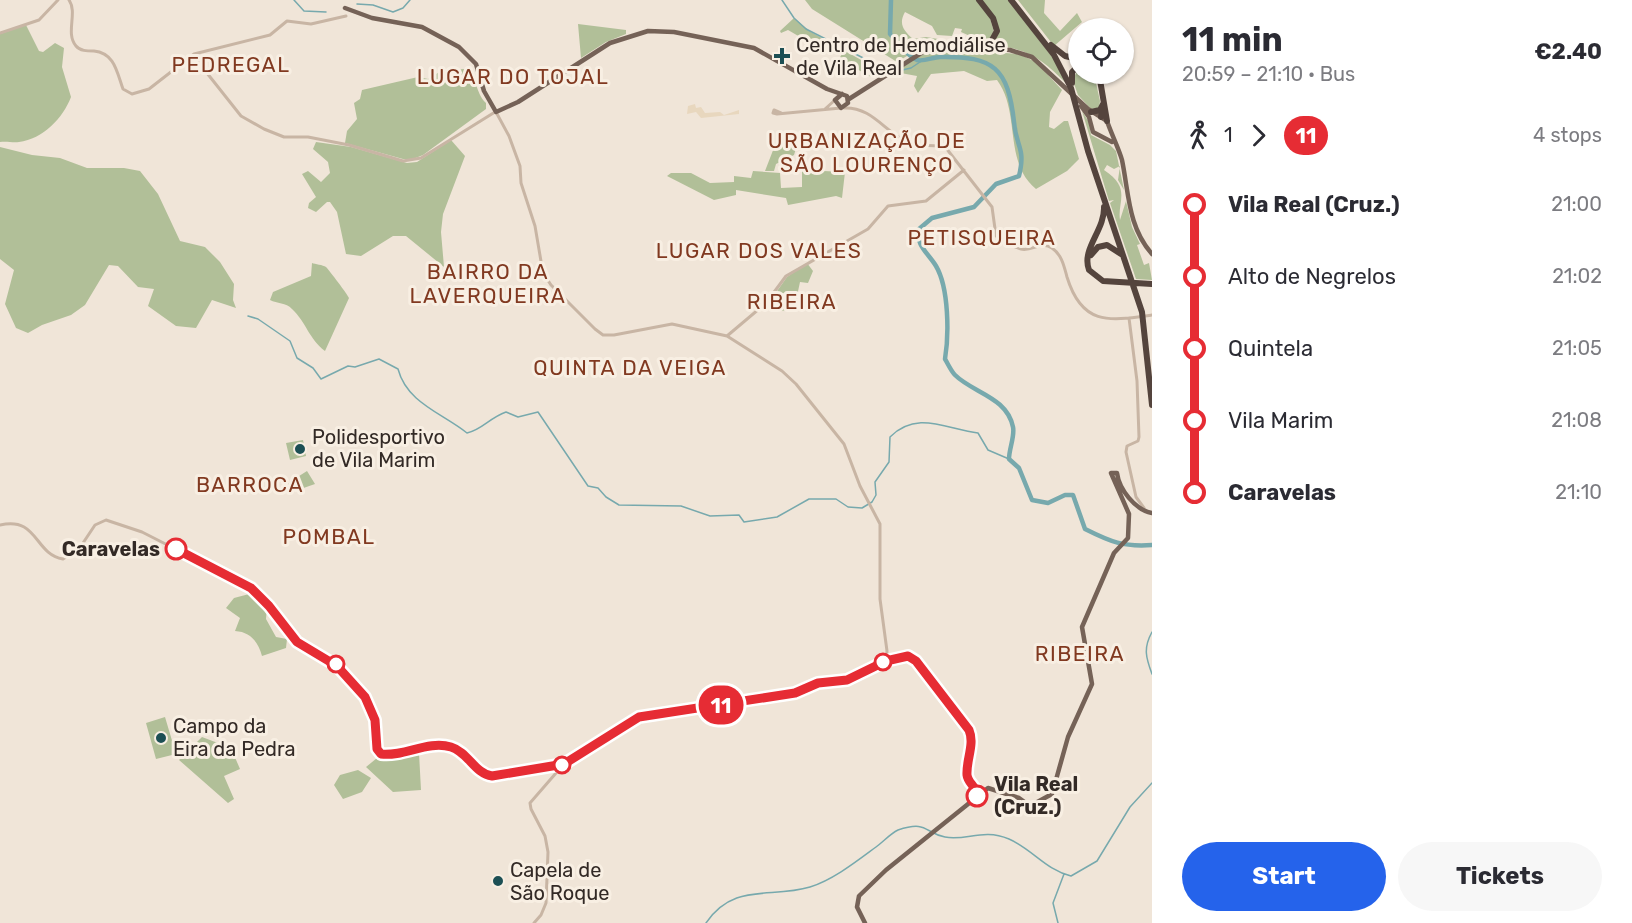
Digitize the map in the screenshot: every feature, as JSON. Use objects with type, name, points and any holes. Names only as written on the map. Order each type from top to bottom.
[{"type":"highway","points":[[976,47],[992,40],[997,31],[993,18],[980,0]]},
{"type":"highway","points":[[1012,0],[1058,52],[1068,56]]},
{"type":"highway","points":[[1012,0],[1054,55],[1073,90]]},
{"type":"highway","points":[[1040,33],[1060,61],[1073,90],[1104,212],[1102,226],[1089,252],[1087,265],[1099,280],[1152,283]]},
{"type":"highway","points":[[1072,84],[1073,90]]},
{"type":"highway","points":[[1098,84],[1102,118]]},
{"type":"highway","points":[[1099,84],[1103,103],[1102,118]]},
{"type":"highway","points":[[1091,111],[1100,110],[1103,103]]},
{"type":"highway","points":[[1089,151],[1143,315],[1152,399]]},
{"type":"highway","points":[[1089,151],[1143,315]]},
{"type":"highway","points":[[1124,281],[1096,275],[1090,263],[1095,250],[1107,245],[1119,251],[1137,295]]},
{"type":"main road","points":[[342,1],[346,12],[422,27],[459,47],[475,62],[488,97],[497,109],[511,105],[606,45],[646,32],[672,32],[754,48],[827,89],[846,97]]},
{"type":"main road","points":[[835,99],[846,97],[868,87],[916,55],[940,46],[976,47],[1022,53],[1047,69],[1091,111],[1102,118],[1121,157],[1135,228],[1152,254]]},
{"type":"main road","points":[[1047,69],[1085,111],[1092,130],[1114,144]]},
{"type":"main road","points":[[827,89],[842,108]]},
{"type":"main road","points":[[842,108],[846,97]]},
{"type":"main road","points":[[1091,123],[1102,118]]},
{"type":"main road","points":[[1099,135],[1108,129]]},
{"type":"main road","points":[[865,923],[857,907],[859,897],[987,789],[993,788],[1019,798],[1029,806],[1052,793],[1068,737],[1092,684],[1082,628],[1114,554],[1126,543],[1130,516],[1111,477],[1112,472],[1117,473],[1119,484],[1136,504],[1150,513]]},
{"type":"street","points":[[0,33],[39,20],[58,0]]},
{"type":"street","points":[[69,0],[72,6],[74,44],[81,49],[99,52],[108,57],[117,68],[126,92],[135,94],[147,90],[188,58],[200,52],[270,35],[287,21],[311,24],[339,17],[346,12]]},
{"type":"street","points":[[188,58],[198,62],[241,116],[273,134],[350,145],[409,162],[424,157],[497,109],[518,158],[521,183],[542,269],[549,283],[599,332],[609,335],[669,324],[727,336],[782,371],[796,384],[844,444],[881,532],[880,599],[887,651],[886,661]]},
{"type":"street","points":[[846,97],[855,108]]},
{"type":"street","points":[[823,110],[835,99]]},
{"type":"street","points":[[780,113],[855,108],[867,112],[907,142],[924,147],[945,147],[991,206],[997,236],[1021,249],[1042,245],[1050,247],[1059,255],[1074,295],[1084,310],[1105,319],[1152,315]]},
{"type":"street","points":[[727,336],[765,305],[783,278],[795,269],[868,229],[888,206],[926,201],[964,170]]},
{"type":"street","points":[[1128,318],[1139,403],[1138,441],[1127,446],[1127,457],[1136,498],[1150,513]]},
{"type":"street","points":[[0,525],[14,522],[24,525],[52,554],[63,559],[79,549],[93,527],[100,522],[112,522],[136,529],[237,581],[259,595],[291,635],[303,646],[333,661],[368,701],[375,720],[379,754],[387,755],[435,746],[449,746],[462,752],[483,774],[495,776],[564,764]]},
{"type":"street","points":[[887,651],[894,658]]},
{"type":"street","points":[[534,923],[541,915],[546,903],[548,852],[545,836],[530,803],[564,764],[630,722],[655,714],[795,693],[827,682],[850,679],[886,661],[908,656],[914,659],[969,730],[971,737],[967,775],[969,781],[975,786],[987,789]]},
{"type":"street","points":[[975,786],[977,797]]},
{"type":"green space","points":[[805,0],[977,0],[989,15],[994,32],[984,42],[970,44],[970,36],[961,32],[962,29],[955,28],[952,36],[937,35],[932,26],[905,12],[902,20],[903,27],[913,39],[926,37],[956,42],[927,44],[897,62],[812,9]]},
{"type":"green space","points":[[981,0],[1008,0],[1056,62],[1067,84],[1034,57],[1016,49],[993,45],[998,29]]},
{"type":"green space","points":[[1018,0],[1045,0],[1044,13],[1060,31],[1068,23],[1068,34],[1054,46]]},
{"type":"green space","points":[[794,18],[811,32],[881,71],[871,77],[839,59],[842,54],[829,47],[826,52],[788,30],[781,33],[780,31]]},
{"type":"green space","points":[[578,24],[626,30],[626,34],[606,42],[581,58]]},
{"type":"green space","points":[[26,25],[39,51],[43,52],[55,43],[64,48],[62,67],[71,97],[57,120],[44,132],[28,140],[0,142],[0,34]]},
{"type":"green space","points":[[943,48],[1019,54],[1036,62],[1062,90],[1050,112],[1049,127],[1054,129],[1064,121],[1068,121],[1079,159],[1067,171],[1036,189],[1026,178],[1019,165],[1009,107],[997,80],[987,81],[964,71],[931,74],[918,93],[914,86],[917,76],[895,72],[922,55]]},
{"type":"green space","points":[[464,69],[472,76],[486,103],[486,109],[423,155],[413,159],[403,159],[345,143],[347,131],[357,119],[354,103],[360,99],[362,90],[418,77],[428,79],[441,71]]},
{"type":"green space","points":[[1074,84],[1096,84],[1099,108],[1091,109],[1078,95]]},
{"type":"green space","points":[[1082,111],[1089,122],[1091,135],[1110,145],[1116,151],[1119,166],[1114,169],[1107,165],[1104,170],[1113,177],[1121,189],[1120,220],[1126,201],[1132,227],[1140,244],[1137,245],[1144,265],[1149,263],[1152,280],[1136,279],[1110,203],[1114,200],[1109,201]]},
{"type":"green space","points":[[451,140],[465,156],[443,214],[441,232],[444,267],[406,236],[393,236],[361,256],[346,254],[337,212],[330,202],[316,212],[308,208],[309,203],[316,197],[302,174],[308,171],[321,182],[330,173],[328,162],[313,149],[316,142],[351,147],[407,163],[417,162]]},
{"type":"green space","points":[[777,140],[797,145],[794,155],[776,164],[774,171],[765,171]]},
{"type":"green space","points":[[0,147],[32,155],[60,158],[87,168],[124,168],[140,171],[158,194],[180,241],[205,247],[220,262],[234,284],[233,300],[236,308],[212,300],[196,328],[176,326],[148,306],[154,289],[138,287],[118,266],[109,265],[85,305],[71,315],[42,325],[28,333],[16,328],[5,304],[14,270],[0,259]]},
{"type":"green space","points":[[1120,169],[1124,190],[1118,180]]},
{"type":"green space","points":[[802,170],[845,172],[842,198],[836,196],[788,205],[786,198],[736,190],[736,195],[714,200],[667,176],[671,173],[691,173],[710,183],[734,182],[734,176],[751,178],[753,171],[780,173],[781,188],[802,187]]},
{"type":"green space","points":[[312,263],[326,267],[349,298],[325,351],[290,307],[270,300],[273,292],[311,276]]},
{"type":"green space","points":[[807,263],[813,271],[808,283],[800,282],[794,310],[776,311],[785,301],[785,293],[775,294],[787,277]]},
{"type":"green space","points":[[303,440],[306,456],[290,460],[286,443]]},
{"type":"green space","points":[[307,471],[315,484],[292,492],[288,483]]},
{"type":"green space","points":[[253,593],[267,606],[266,619],[276,637],[287,639],[286,648],[262,656],[250,636],[235,631],[240,618],[226,608],[234,598]]},
{"type":"green space","name":"Campo da Eira da Pedra","points":[[165,717],[176,754],[156,759],[146,723]]},
{"type":"green space","points":[[202,737],[231,748],[240,769],[224,776],[234,799],[228,803],[179,760]]},
{"type":"green space","points":[[419,753],[421,790],[393,792],[366,767],[377,758]]},
{"type":"green space","points":[[358,770],[371,778],[362,792],[343,799],[334,785],[340,775]]},
{"type":"shaded area","points":[[695,104],[696,108],[701,107],[705,113],[720,112],[724,115],[739,110],[739,114],[701,118],[696,112],[687,114],[688,106]]},
{"type":"waterway","points":[[294,0],[304,11],[326,12]]},
{"type":"waterway","points":[[357,4],[373,5],[393,12],[403,8],[410,0]]},
{"type":"waterway","points":[[782,0],[794,18],[806,29],[885,69]]},
{"type":"waterway","points":[[891,0],[890,34],[913,58],[917,60],[940,57],[974,59],[986,63],[1002,77],[1008,89],[1021,153],[1019,176],[996,184],[974,207],[932,218],[919,229],[919,240],[936,266],[946,299],[945,359],[955,375],[997,402],[1010,417],[1013,431],[1009,459],[1019,468],[1032,500],[1048,503],[1065,495],[1073,495],[1085,529],[1117,543],[1152,545]]},
{"type":"waterway","points":[[898,71],[911,68],[923,60]]},
{"type":"waterway","points":[[248,316],[258,319],[290,341],[297,358],[313,368],[321,379],[348,366],[355,367],[379,359],[398,369],[409,391],[417,399],[467,433],[506,412],[518,417],[538,412],[588,486],[598,488],[606,497],[619,505],[681,506],[710,516],[739,515],[744,522],[777,517],[809,499],[836,499],[848,507],[862,508],[872,502],[876,495],[875,482],[889,462],[890,437],[911,424],[932,423],[978,433],[988,450],[1009,459]]},
{"type":"waterway","points":[[1152,632],[1146,653],[1152,674]]},
{"type":"waterway","points":[[706,923],[717,910],[741,897],[795,890],[819,884],[853,864],[898,830],[915,826],[953,838],[1000,836],[1017,843],[1054,869],[1071,876],[1097,861],[1130,807],[1152,783]]},
{"type":"waterway","points":[[1058,923],[1053,903],[1064,874]]},
{"type":"bus line","name":"11","points":[[176,549],[251,588],[269,606],[297,642],[331,660],[337,666],[365,697],[375,720],[377,749],[381,754],[449,746],[462,752],[486,776],[559,766],[637,718],[798,693],[818,683],[847,680],[886,661],[908,656],[916,661],[969,730],[971,737],[967,775],[969,781],[977,789],[977,796]]},
{"type":"place","name":"Centro de Hemodiálise de Vila Real","points":[[782,56]]},
{"type":"place","name":"Polidesportivo de Vila Marim","points":[[300,449]]},
{"type":"place","name":"Caravelas","points":[[176,549]]},
{"type":"place","name":"Campo da Eira da Pedra","points":[[161,738]]},
{"type":"place","name":"Vila Real (Cruz.)","points":[[977,796]]},
{"type":"place","name":"Capela de São Roque","points":[[498,881]]},
{"type":"district","name":"PEDREGAL","points":[[231,65]]},
{"type":"district","name":"LUGAR DO TOJAL","points":[[513,77]]},
{"type":"district","name":"URBANIZAÇÃO DE SÃO LOURENÇO","points":[[867,153]]},
{"type":"district","name":"PETISQUEIRA","points":[[982,238]]},
{"type":"district","name":"LUGAR DOS VALES","points":[[759,251]]},
{"type":"district","name":"BAIRRO DA LAVERQUEIRA","points":[[488,284]]},
{"type":"district","name":"RIBEIRA","points":[[792,302]]},
{"type":"district","name":"QUINTA DA VEIGA","points":[[630,368]]},
{"type":"district","name":"BARROCA","points":[[250,485]]},
{"type":"district","name":"POMBAL","points":[[329,537]]},
{"type":"district","name":"RIBEIRA","points":[[1080,654]]}]
